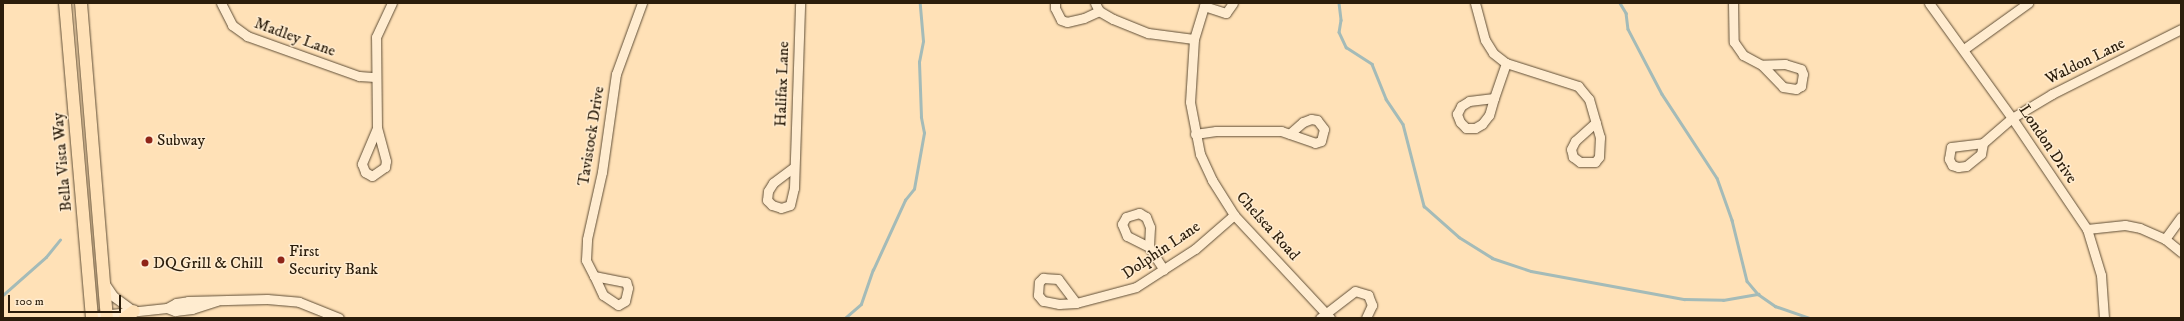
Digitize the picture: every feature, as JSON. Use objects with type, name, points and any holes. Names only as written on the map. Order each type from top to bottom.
[{"type":"main road","name":"Bella Vista Way","points":[[65,3],[92,317]]},
{"type":"main road","name":"Bella Vista Way","points":[[81,3],[107,316]]},
{"type":"street","name":"Madley Lane","points":[[221,3],[232,25],[247,36],[359,76],[374,77]]},
{"type":"street","points":[[377,128],[374,77],[376,37],[392,3]]},
{"type":"street","name":"Tavistock Drive","points":[[594,276],[586,260],[587,239],[602,172],[610,107],[616,74],[642,3]]},
{"type":"street","name":"Halifax Lane","points":[[794,167],[800,3]]},
{"type":"street","points":[[1055,3],[1055,8],[1061,20],[1067,22],[1084,18],[1097,7],[1148,33],[1194,39]]},
{"type":"street","points":[[1204,5],[1226,13],[1233,3]]},
{"type":"street","points":[[1475,3],[1485,40],[1493,53],[1506,63],[1578,86],[1589,98],[1596,122]]},
{"type":"street","points":[[1733,3],[1734,42],[1743,55],[1762,65]]},
{"type":"street","name":"London Drive","points":[[1930,3],[2012,118],[2087,229],[2101,275],[2104,318]]},
{"type":"street","points":[[1964,49],[2028,3]]},
{"type":"street","name":"Chelsea Road","points":[[1204,5],[1194,39],[1190,102],[1200,154],[1212,180],[1234,215],[1325,316]]},
{"type":"street","name":"Waldon Lane","points":[[1983,143],[2012,118],[2052,94],[2178,33]]},
{"type":"street","points":[[1494,98],[1506,63]]},
{"type":"street","points":[[1195,134],[1216,131],[1288,134]]},
{"type":"street","name":"Dolphin Lane","points":[[1076,303],[1136,288],[1195,249],[1234,215]]},
{"type":"street","points":[[2165,238],[2181,217]]},
{"type":"street","points":[[2087,229],[2124,225],[2165,238],[2181,252]]},
{"type":"street","points":[[1149,247],[1164,270]]},
{"type":"street","points":[[104,282],[113,296],[129,315]]},
{"type":"street","points":[[1325,316],[1355,291],[1368,295],[1372,305],[1366,318]]},
{"type":"street","points":[[92,317],[129,315],[167,308],[175,311],[192,309],[217,301],[256,299],[299,302],[339,318]]},
{"type":"waterway","points":[[845,318],[861,304],[873,270],[905,200],[914,189],[924,133],[921,117],[919,62],[923,41],[920,3]]},
{"type":"waterway","points":[[1339,3],[1341,20],[1339,32],[1346,47],[1372,64],[1386,99],[1403,124],[1424,206],[1459,237],[1492,258],[1531,271],[1684,299],[1723,300],[1758,294],[1775,306],[1809,318]]},
{"type":"waterway","points":[[1620,3],[1626,13],[1628,29],[1662,94],[1717,178],[1732,220],[1747,281],[1758,294]]},
{"type":"waterway","points":[[3,295],[46,257],[60,240]]},
{"type":"place","name":"Subway","points":[[149,140]]},
{"type":"place","name":"First Security Bank","points":[[281,260]]},
{"type":"place","name":"DQ Grill & Chill","points":[[145,263]]}]
